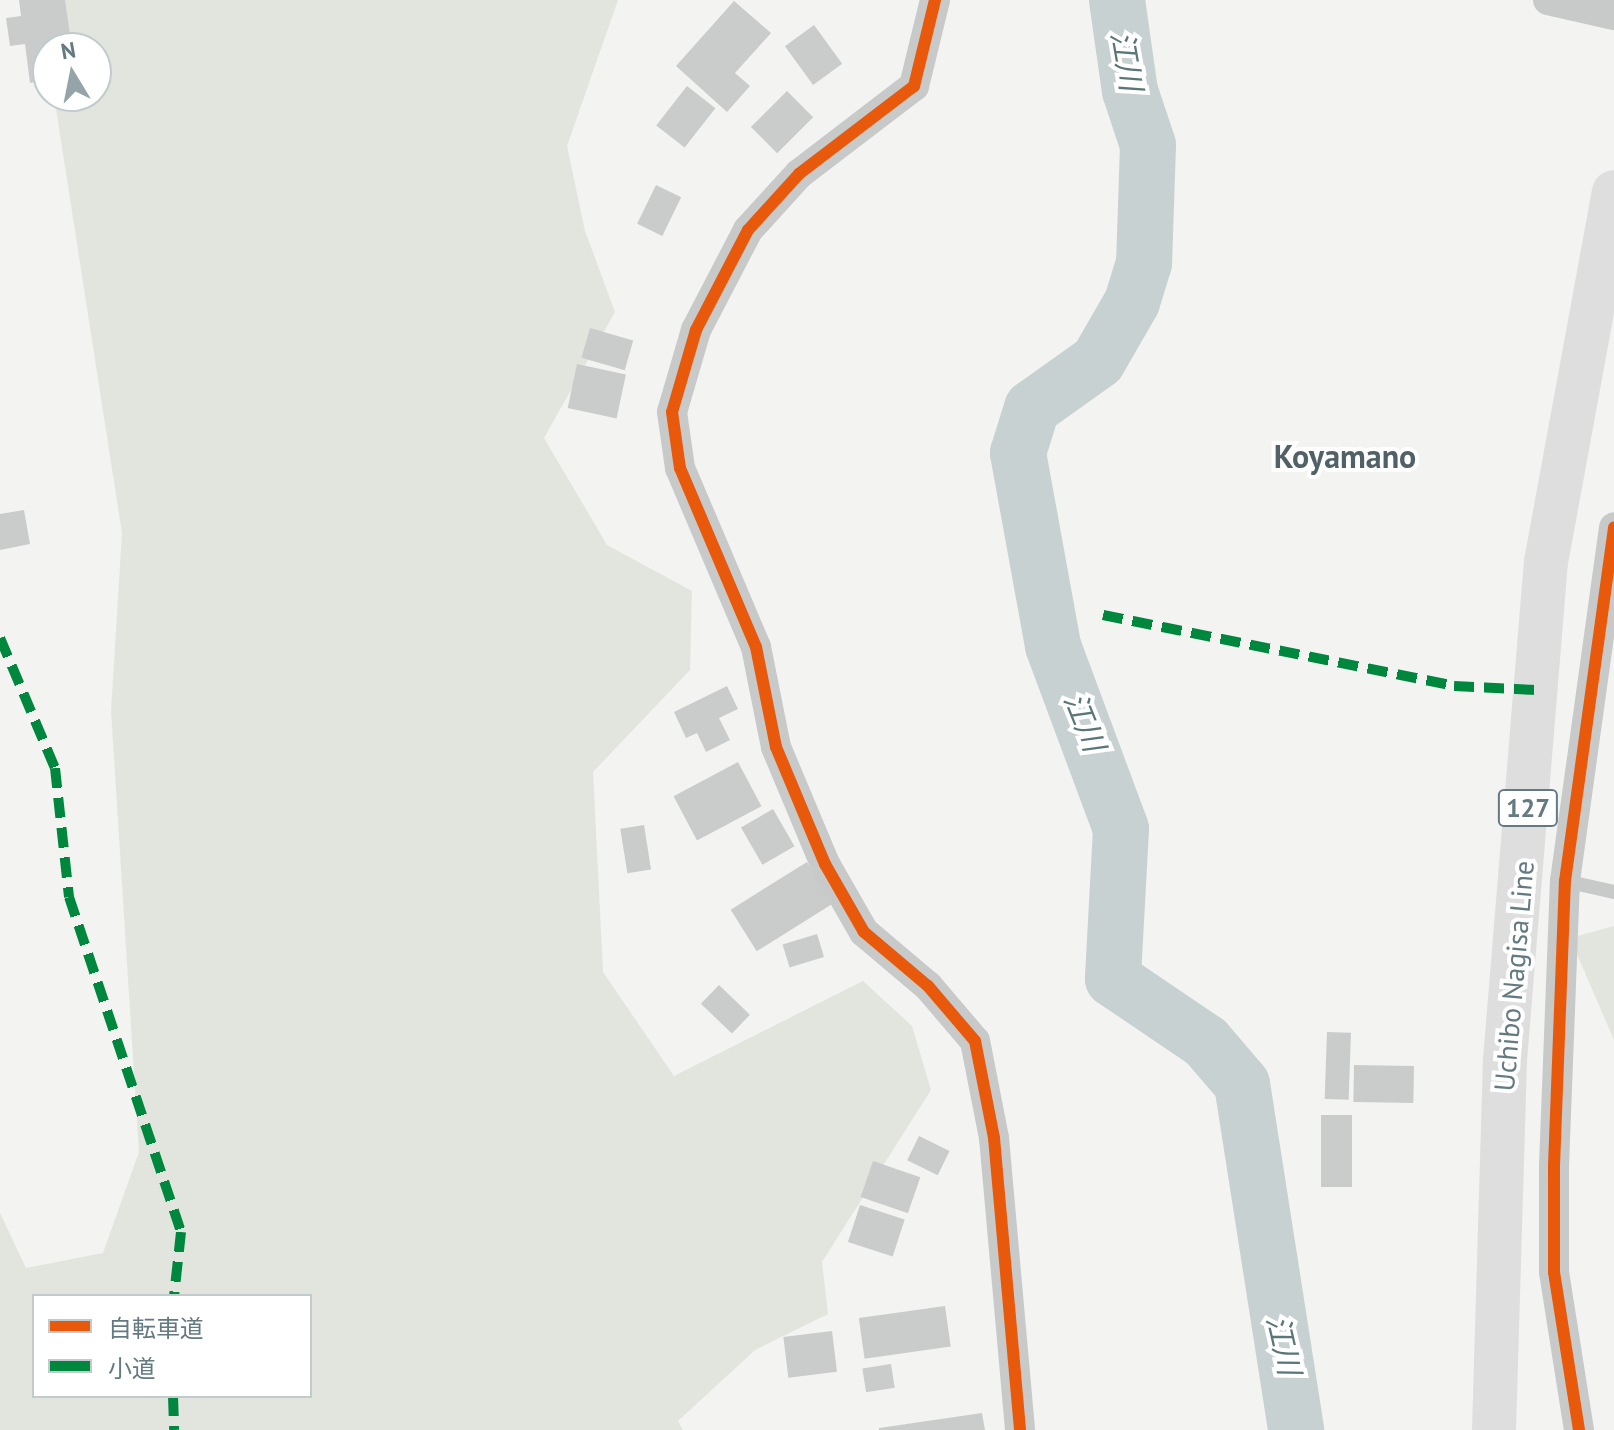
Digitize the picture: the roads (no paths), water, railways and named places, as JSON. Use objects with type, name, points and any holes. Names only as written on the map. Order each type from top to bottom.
[{"type":"highway","name":"Uchibo Nagisa Line","points":[[1494,1430],[1505,1060],[1546,562],[1614,192]]},
{"type":"street","points":[[935,0],[914,86],[799,174],[748,230],[696,330],[672,412],[680,468],[756,647],[776,747],[825,864],[864,932],[928,986],[975,1041],[994,1138],[1020,1430]]},
{"type":"street","points":[[1548,0],[1614,15]]},
{"type":"street","points":[[1579,1430],[1554,1272],[1565,881],[1614,527]]},
{"type":"lane","points":[[1565,881],[1614,892]]},
{"type":"waterway","name":"江川","points":[[1117,0],[1130,91],[1148,145],[1144,263],[1132,302],[1098,361],[1032,408],[1018,453],[1053,646],[1121,829],[1113,979],[1206,1042],[1242,1084],[1296,1430]]},
{"type":"district","name":"Koyamano","points":[[1345,456]]}]
